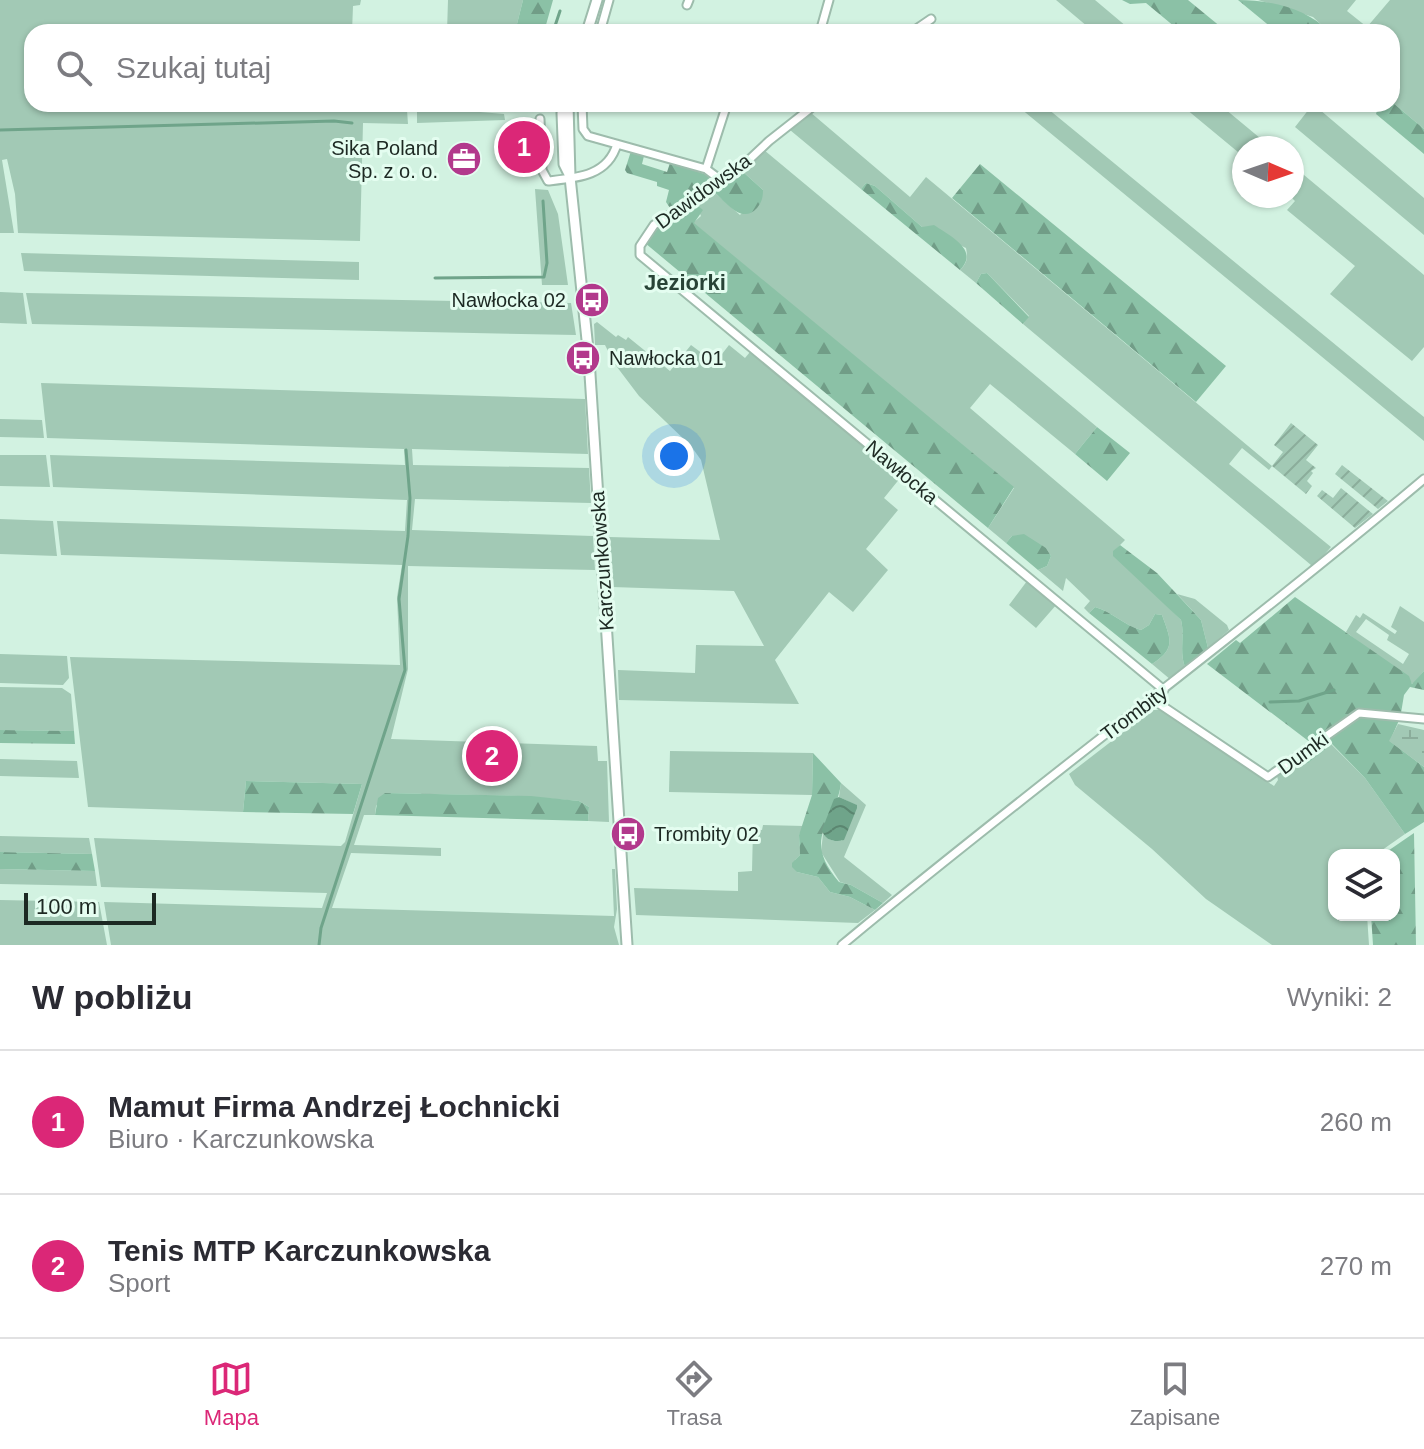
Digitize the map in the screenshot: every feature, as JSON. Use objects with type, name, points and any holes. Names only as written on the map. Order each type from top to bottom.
[{"type":"street","points":[[586,24],[594,0]]},
{"type":"street","points":[[602,24],[609,0]]},
{"type":"street","points":[[822,24],[829,0]]},
{"type":"street","points":[[924,24],[931,19]]},
{"type":"street","name":"Karczunkowska","points":[[566,112],[589,359],[627,945]]},
{"type":"street","points":[[581,112],[585,132],[593,138],[706,169],[722,181]]},
{"type":"street","points":[[706,169],[724,112]]},
{"type":"street","name":"Dawidowska","points":[[640,255],[640,246],[654,225],[741,168],[806,112]]},
{"type":"street","points":[[540,119],[544,177],[548,181],[595,172],[605,167],[613,157],[617,144]]},
{"type":"street","name":"Nawłocka","points":[[640,255],[1164,690]]},
{"type":"street","name":"Trombity","points":[[842,945],[1326,562],[1424,479]]},
{"type":"street","name":"Dumki","points":[[1152,699],[1268,777],[1359,713],[1424,719]]},
{"type":"green space","points":[[0,0],[361,0],[360,5],[353,6],[352,24],[24,24],[24,112],[407,112],[408,124],[363,123],[360,241],[18,233],[15,194],[7,159],[2,160],[14,233],[0,233]]},
{"type":"green space","points":[[448,0],[523,0],[517,24],[447,24]]},
{"type":"green space","points":[[523,0],[553,0],[546,24],[517,24]]},
{"type":"green space","points":[[1056,0],[1095,0],[1124,24],[1084,24]]},
{"type":"green space","points":[[1122,0],[1188,0],[1217,24],[1171,24],[1146,3],[1130,4]]},
{"type":"green space","points":[[1238,0],[1287,7],[1320,24],[1267,24]]},
{"type":"green space","points":[[1258,0],[1356,0],[1347,11],[1363,24],[1320,24],[1313,17]]},
{"type":"green space","points":[[1390,0],[1424,0],[1424,129],[1400,109],[1400,24],[1370,24]]},
{"type":"green space","points":[[1400,109],[1424,129],[1424,154],[1376,114],[1400,112]]},
{"type":"green space","points":[[417,112],[504,114],[505,120],[417,123]]},
{"type":"green space","points":[[810,112],[910,197],[926,177],[1272,466],[1269,470],[1242,448],[1229,464],[1331,547],[1314,566],[1311,565],[1023,324],[1029,316],[987,273],[981,274],[976,283],[960,270],[966,260],[966,248],[922,227],[875,186],[866,183],[861,189],[790,130]]},
{"type":"green space","points":[[1025,112],[1052,112],[1424,417],[1424,441]]},
{"type":"green space","points":[[1190,112],[1229,112],[1258,136],[1232,136],[1232,147]]},
{"type":"green space","points":[[1307,112],[1322,112],[1424,198],[1424,235],[1295,127]]},
{"type":"green space","points":[[764,150],[1097,427],[1075,454],[990,384],[970,408],[1125,540],[1114,551],[1181,620],[1185,667],[1171,680],[1152,664],[1168,648],[1168,631],[1162,615],[1155,614],[1149,625],[1141,630],[1095,607],[1089,613],[1084,608],[1090,601],[1066,578],[1063,591],[1038,570],[1047,566],[1051,556],[1046,548],[1012,536],[1006,543],[988,528],[1014,488],[693,223],[701,216],[695,203],[714,192],[740,215],[763,190],[742,171]]},
{"type":"green space","points":[[631,151],[644,156],[642,164],[667,172],[670,163],[708,175],[710,181],[703,189],[670,208],[666,202],[669,190],[657,186],[657,182],[627,173],[625,170]]},
{"type":"green space","points":[[980,164],[1226,366],[1196,402],[952,198]]},
{"type":"green space","points":[[742,171],[763,190],[759,206],[746,214],[734,210],[714,192]]},
{"type":"green space","points":[[1304,175],[1424,275],[1424,347],[1412,361],[1330,294],[1355,266],[1287,210],[1304,208]]},
{"type":"green space","points":[[866,183],[875,186],[922,227],[934,225],[955,239],[967,256],[960,270],[861,189]]},
{"type":"green space","points":[[535,189],[548,190],[558,214],[568,285],[542,285]]},
{"type":"green space","points":[[695,203],[703,210],[694,223],[1014,487],[988,528],[645,243],[661,225]]},
{"type":"green space","points":[[21,253],[359,262],[359,280],[24,271]]},
{"type":"green space","points":[[987,273],[1029,317],[1023,324],[976,283],[981,274]]},
{"type":"green space","points":[[0,292],[23,293],[27,324],[0,323]]},
{"type":"green space","points":[[26,293],[571,303],[576,335],[32,324]]},
{"type":"green space","points":[[597,322],[616,337],[618,335],[626,340],[628,337],[670,371],[691,345],[715,363],[729,345],[745,358],[750,352],[901,477],[884,498],[898,510],[866,549],[888,570],[853,612],[829,592],[775,660],[799,704],[619,700],[618,670],[695,673],[696,645],[764,646],[734,591],[612,587],[609,537],[720,540],[701,460],[691,446],[639,396],[614,363],[605,345],[595,345],[594,324]]},
{"type":"green space","points":[[41,383],[585,399],[588,454],[412,449],[413,465],[589,468],[591,503],[415,499],[412,530],[593,536],[595,570],[408,566],[408,669],[391,739],[597,746],[598,761],[607,761],[609,822],[588,821],[589,807],[579,801],[519,796],[385,793],[376,806],[375,815],[364,815],[354,845],[441,848],[441,856],[351,853],[332,908],[614,916],[612,869],[615,869],[617,909],[614,927],[619,945],[111,945],[104,902],[322,908],[327,893],[101,887],[94,838],[341,846],[345,842],[362,784],[246,781],[243,812],[88,807],[70,657],[400,665],[397,597],[402,565],[61,555],[57,521],[405,531],[407,500],[53,487],[50,455],[405,465],[404,449],[47,438]]},
{"type":"green space","points":[[0,419],[42,420],[44,438],[0,437]]},
{"type":"green space","points":[[1291,423],[1318,445],[1306,460],[1316,468],[1311,471],[1313,473],[1307,481],[1312,486],[1306,494],[1272,466],[1283,452],[1274,445]]},
{"type":"green space","points":[[1097,427],[1130,453],[1107,481],[1075,454]]},
{"type":"green space","points":[[0,455],[46,455],[50,487],[0,486]]},
{"type":"green space","points":[[1342,465],[1388,501],[1378,509],[1335,474]]},
{"type":"green space","points":[[1341,488],[1373,514],[1355,528],[1317,496],[1322,490],[1333,498]]},
{"type":"green space","points":[[0,519],[53,521],[57,556],[0,554]]},
{"type":"green space","points":[[1024,534],[1046,548],[1051,556],[1047,566],[1038,570],[1006,543],[1012,536]]},
{"type":"green space","points":[[1120,545],[1157,573],[1201,620],[1208,648],[1185,667],[1181,620],[1113,556],[1113,551]]},
{"type":"green space","points":[[1027,581],[1057,604],[1036,628],[1009,605]]},
{"type":"green space","points":[[1177,594],[1195,599],[1229,630],[1208,648],[1201,620]]},
{"type":"green space","points":[[1295,597],[1409,676],[1412,684],[1424,671],[1424,690],[1410,687],[1404,695],[1401,713],[1371,711],[1352,714],[1311,743],[1207,664],[1236,640],[1240,643]]},
{"type":"green space","points":[[1400,606],[1424,622],[1424,671],[1413,684],[1346,632],[1356,615],[1360,618],[1363,613],[1395,634],[1397,631],[1391,627]],"holes":[[[1366,619],[1389,635],[1387,640],[1409,654],[1403,664],[1356,632]]]},
{"type":"green space","points":[[1095,607],[1141,630],[1149,625],[1155,614],[1162,615],[1169,637],[1165,653],[1152,664],[1089,613]]},
{"type":"green space","points":[[0,654],[67,656],[69,678],[63,685],[0,683]]},
{"type":"green space","points":[[0,687],[62,688],[71,694],[74,731],[0,730]]},
{"type":"green space","points":[[1152,710],[1163,710],[1274,786],[1277,776],[1302,757],[1309,762],[1331,744],[1365,778],[1405,834],[1384,849],[1328,849],[1328,921],[1367,921],[1369,945],[1272,945],[1206,899],[1075,785],[1069,774]]},
{"type":"green space","points":[[1361,716],[1400,718],[1390,741],[1424,767],[1424,822],[1405,834],[1365,778],[1332,744],[1308,763],[1302,757]]},
{"type":"green space","points":[[1398,724],[1424,730],[1424,767],[1389,741]]},
{"type":"green space","points":[[0,730],[74,731],[75,744],[0,743]]},
{"type":"green space","points":[[670,751],[813,753],[812,795],[669,792]]},
{"type":"green space","points":[[813,753],[841,783],[821,841],[822,853],[839,882],[851,885],[883,903],[875,910],[850,897],[830,892],[818,877],[797,872],[792,867],[800,855],[799,835],[812,795]]},
{"type":"green space","points":[[0,759],[77,761],[79,778],[0,776]]},
{"type":"green space","points":[[246,781],[362,784],[353,814],[243,812]]},
{"type":"green space","points":[[841,783],[866,805],[844,857],[892,895],[883,903],[840,882],[821,852],[823,834],[833,841],[842,841],[856,805],[839,797]]},
{"type":"green space","points":[[385,793],[531,796],[579,801],[589,807],[588,821],[375,815],[378,798]]},
{"type":"green space","points":[[763,825],[804,826],[799,835],[800,855],[795,860],[797,872],[818,877],[830,892],[850,897],[875,910],[858,923],[636,915],[634,888],[738,891],[738,872],[752,871],[753,829],[762,830]]},
{"type":"green space","points":[[1414,833],[1416,945],[1373,945],[1371,921],[1400,921],[1400,849],[1391,849]]},
{"type":"green space","points":[[0,836],[89,838],[92,854],[0,852]]},
{"type":"green space","points":[[0,852],[92,854],[95,871],[0,869]]},
{"type":"green space","points":[[0,869],[95,871],[97,886],[0,884]]},
{"type":"green space","points":[[0,900],[99,902],[107,945],[0,945]]},
{"type":"water","points":[[839,797],[857,805],[857,808],[844,840],[837,841],[828,838],[822,830],[834,799]]},
{"type":"waterway","points":[[556,24],[560,11]]},
{"type":"waterway","points":[[0,130],[352,123]]},
{"type":"waterway","points":[[435,278],[544,277],[547,263],[543,201]]},
{"type":"waterway","points":[[319,945],[321,928],[405,670],[399,599],[410,498],[406,450]]},
{"type":"waterway","points":[[1270,702],[1299,701],[1334,690]]},
{"type":"place","name":"Mamut Firma Andrzej Łochnicki","points":[[524,147]]},
{"type":"place","name":"Sika Poland Sp. z o. o.","points":[[464,159]]},
{"type":"place","name":"Nawłocka 02","points":[[592,300]]},
{"type":"place","name":"Nawłocka 01","points":[[583,358]]},
{"type":"place","name":"Tenis MTP Karczunkowska","points":[[492,756]]},
{"type":"place","name":"Trombity 02","points":[[628,834]]},
{"type":"district","name":"Jeziorki","points":[[685,282]]}]
